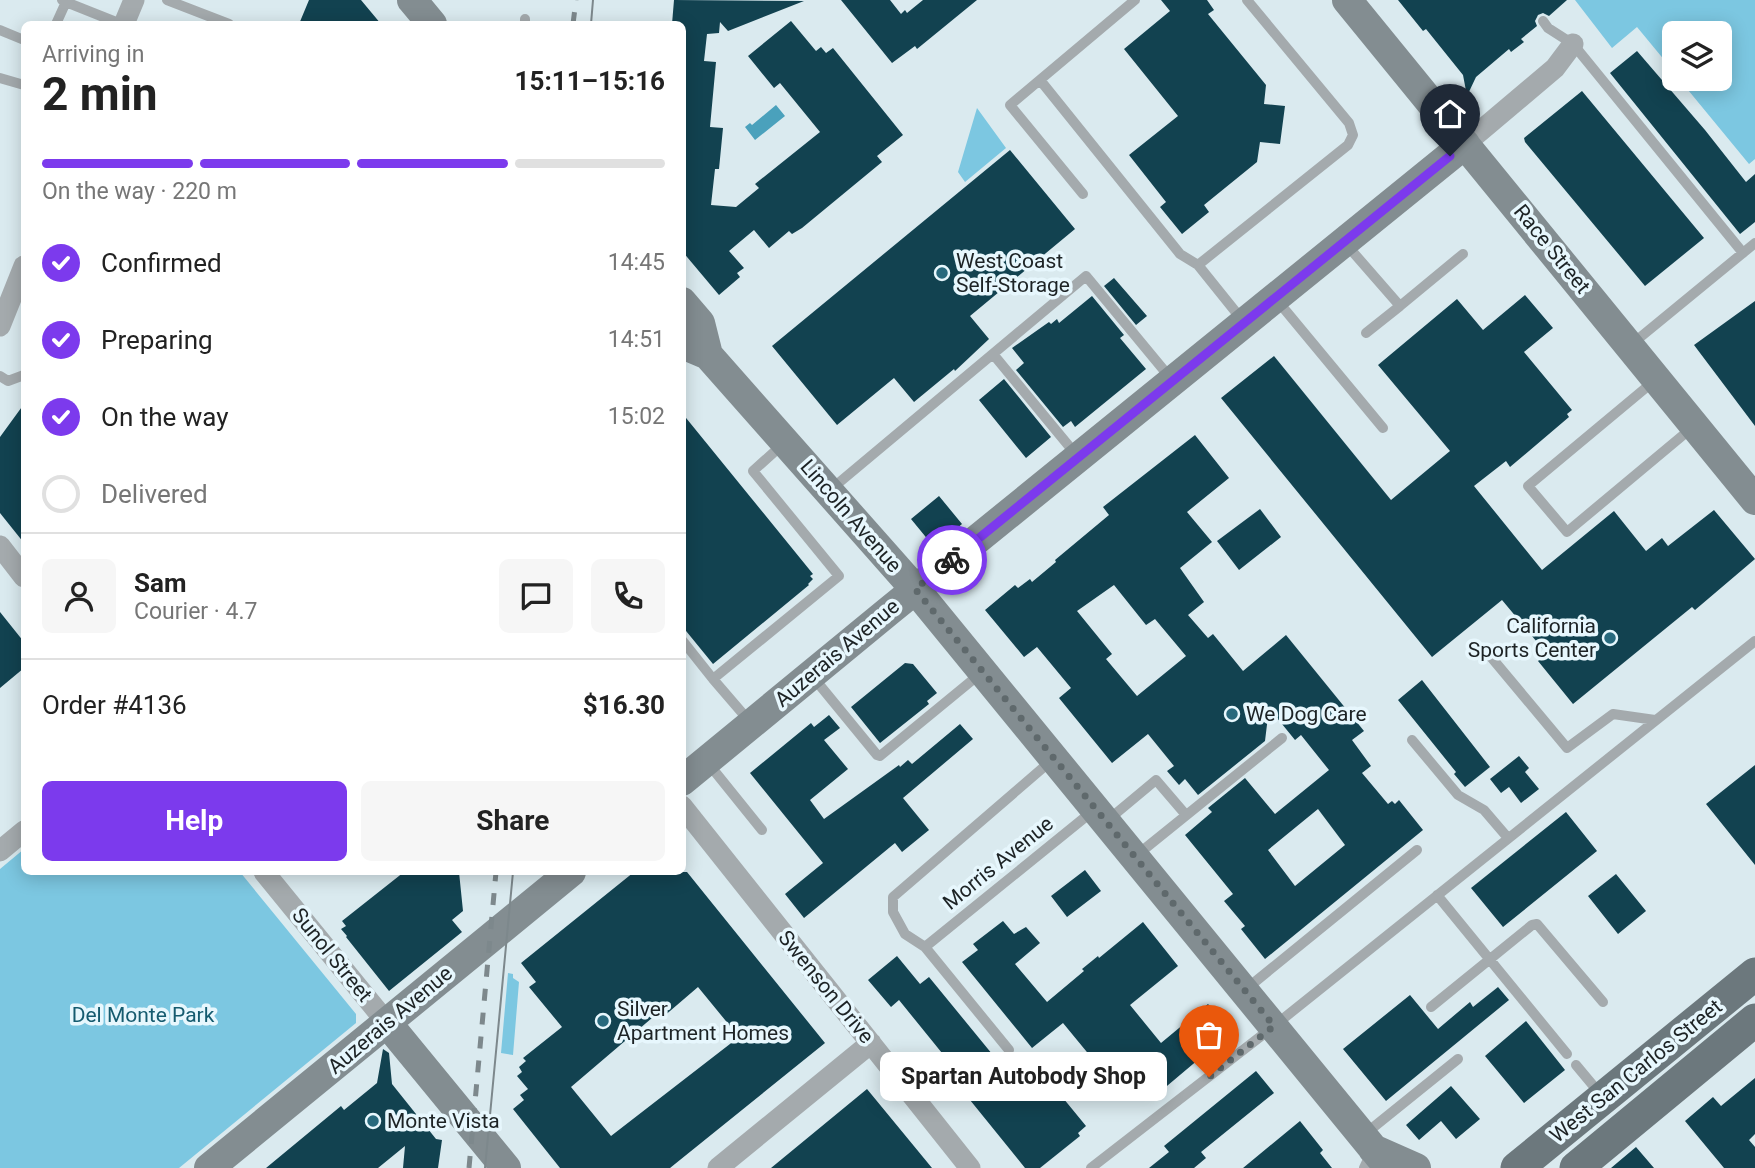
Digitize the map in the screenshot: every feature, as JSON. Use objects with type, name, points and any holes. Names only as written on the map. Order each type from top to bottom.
[{"type":"main road","points":[[412,0],[430,21]]},
{"type":"main road","name":"Race Street","points":[[1347,0],[1755,500]]},
{"type":"main road","name":"Auzerais Avenue","points":[[686,778],[1465,144]]},
{"type":"main road","name":"Lincoln Avenue","points":[[686,307],[700,323],[695,349],[786,442],[915,589],[1245,990],[1374,1158]]},
{"type":"main road","name":"Auzerais Avenue","points":[[209,1168],[568,875]]},
{"type":"main road","name":"West San Carlos Street","points":[[1517,1167],[1755,974]]},
{"type":"main road","name":"West San Carlos Street","points":[[1576,1168],[1755,1020]]},
{"type":"main road","name":"Sunol Street","points":[[387,1023],[506,1168]]},
{"type":"main road","points":[[1374,1158],[1416,1168]]},
{"type":"street","points":[[124,21],[134,0]]},
{"type":"street","name":"Auzerais Avenue","points":[[1465,144],[1555,68],[1573,44]]},
{"type":"street","points":[[0,326],[21,274]]},
{"type":"street","points":[[0,547],[21,573]]},
{"type":"street","name":"Swenson Drive","points":[[686,811],[970,1168]]},
{"type":"street","points":[[0,851],[21,834]]},
{"type":"street","name":"Sunol Street","points":[[266,875],[387,1023]]},
{"type":"street","points":[[718,1168],[871,1043]]},
{"type":"lane","points":[[167,0],[221,21]]},
{"type":"lane","points":[[1083,194],[1010,105],[1135,0]]},
{"type":"lane","points":[[1198,265],[1349,145],[1353,135],[1349,123],[1247,0]]},
{"type":"lane","points":[[57,21],[64,1],[114,21]]},
{"type":"lane","points":[[1543,21],[1548,28],[1573,44],[1743,253]]},
{"type":"lane","points":[[0,30],[21,39]]},
{"type":"lane","points":[[0,78],[21,84]]},
{"type":"lane","points":[[1040,80],[1180,254],[1198,265],[1244,322]]},
{"type":"lane","points":[[1343,241],[1400,306]]},
{"type":"lane","points":[[1630,346],[1755,243]]},
{"type":"lane","points":[[1366,333],[1463,254]]},
{"type":"lane","points":[[829,491],[1086,276],[1172,380]]},
{"type":"lane","points":[[1275,296],[1383,428]]},
{"type":"lane","points":[[993,354],[1078,457]]},
{"type":"lane","points":[[0,376],[8,380],[21,376]]},
{"type":"lane","points":[[1657,379],[1528,486],[1567,532],[1694,426]]},
{"type":"lane","points":[[713,678],[839,576],[753,471],[786,442]]},
{"type":"lane","points":[[1091,1168],[1274,1026],[1755,641]]},
{"type":"lane","points":[[686,645],[751,724]]},
{"type":"lane","points":[[1486,651],[1567,748],[1613,714],[1656,720]]},
{"type":"lane","points":[[811,674],[836,708],[880,756],[983,671]]},
{"type":"lane","points":[[1135,857],[1282,738]]},
{"type":"lane","points":[[1412,740],[1458,795],[1484,810],[1508,838]]},
{"type":"lane","points":[[1009,1050],[925,947],[905,934],[893,912],[893,897],[1054,759]]},
{"type":"lane","points":[[707,761],[762,830]]},
{"type":"lane","name":"Morris Avenue","points":[[925,947],[1101,815],[1156,780],[1186,815]]},
{"type":"lane","points":[[1245,990],[1418,850]]},
{"type":"lane","points":[[1437,895],[1567,1054]]},
{"type":"lane","points":[[1432,1007],[1532,925],[1537,924],[1603,1002]]},
{"type":"lane","points":[[1374,1158],[1458,1059]]},
{"type":"lane","points":[[1576,1065],[1603,1097]]},
{"type":"green space","points":[[1575,0],[1755,0],[1755,159],[1749,164],[1689,91],[1732,91],[1732,21],[1662,21],[1662,57],[1637,27],[1612,48]]},
{"type":"green space","points":[[977,108],[1006,148],[965,182],[958,172]]},
{"type":"green space","name":"Del Monte Park","points":[[21,852],[21,875],[242,875],[356,1014],[356,1023],[179,1168],[0,1168],[0,869]]},
{"type":"green space","points":[[508,973],[513,974],[513,978],[519,982],[513,1055],[501,1053]]},
{"type":"shaded area","points":[[776,105],[785,116],[755,140],[745,127],[750,123],[752,125]]},
{"type":"building","points":[[309,0],[361,0],[378,21],[300,21]]},
{"type":"building","points":[[674,0],[804,1],[728,31],[720,22],[719,33],[707,34],[704,61],[716,62],[710,127],[723,128],[719,169],[715,169],[711,205],[736,207],[759,188],[755,184],[820,132],[780,83],[774,88],[748,56],[791,21],[816,51],[821,47],[826,53],[833,48],[903,135],[877,156],[882,162],[802,228],[792,234],[789,231],[769,248],[754,230],[729,251],[744,268],[737,273],[740,277],[719,295],[686,256],[686,21],[672,21]]},
{"type":"building","points":[[841,0],[890,0],[901,14],[905,10],[907,13],[923,0],[977,0],[917,49],[915,46],[892,63]]},
{"type":"building","points":[[1161,0],[1207,0],[1214,10],[1208,14],[1266,85],[1264,104],[1285,106],[1280,144],[1260,142],[1257,162],[1204,205],[1209,212],[1182,234],[1160,207],[1166,202],[1129,155],[1178,116],[1124,49],[1170,11]]},
{"type":"building","points":[[1398,0],[1567,0],[1549,16],[1543,13],[1538,15],[1535,21],[1537,26],[1521,39],[1524,42],[1511,52],[1509,49],[1476,77],[1467,96],[1463,75],[1426,29],[1423,31]]},
{"type":"building","points":[[1637,51],[1662,80],[1662,91],[1671,91],[1746,182],[1755,174],[1755,222],[1740,234],[1610,73]]},
{"type":"building","points":[[1582,91],[1704,238],[1645,286],[1525,142],[1524,138]]},
{"type":"building","name":"West Coast Self-Storage","points":[[1010,150],[1075,229],[970,316],[989,339],[955,371],[954,369],[914,402],[894,378],[837,425],[772,346]]},
{"type":"building","points":[[1114,278],[1147,316],[1136,325],[1104,286]]},
{"type":"building","points":[[1525,295],[1553,328],[1524,352],[1572,410],[1567,414],[1569,417],[1510,467],[1506,461],[1474,486],[1542,570],[1614,511],[1646,551],[1662,538],[1668,546],[1714,510],[1755,559],[1695,610],[1692,607],[1573,704],[1538,661],[1547,654],[1502,600],[1432,657],[1221,398],[1274,356],[1391,500],[1450,451],[1378,365],[1457,299],[1483,330]]},
{"type":"building","points":[[1092,296],[1124,335],[1120,338],[1146,369],[1075,427],[1071,421],[1063,427],[1016,370],[1024,363],[1012,348],[1049,322],[1051,324],[1057,319],[1059,323]]},
{"type":"building","points":[[1755,301],[1755,426],[1694,345]]},
{"type":"building","points":[[1004,379],[1051,437],[1026,458],[979,400]]},
{"type":"building","points":[[21,408],[21,539],[0,513],[0,437]]},
{"type":"building","points":[[686,418],[813,574],[810,576],[813,579],[809,585],[713,664],[686,631]]},
{"type":"building","points":[[1195,435],[1229,478],[1187,512],[1212,542],[1180,568],[1204,602],[1188,615],[1208,638],[1213,634],[1243,671],[1286,635],[1364,731],[1352,740],[1371,766],[1362,773],[1388,804],[1392,801],[1395,804],[1399,800],[1423,830],[1265,959],[1241,929],[1245,926],[1224,901],[1233,894],[1185,835],[1212,812],[1208,808],[1245,778],[1275,814],[1329,770],[1301,735],[1295,740],[1269,708],[1265,741],[1198,795],[1185,779],[1179,785],[1167,771],[1174,766],[1148,734],[1112,763],[1059,698],[1071,688],[1037,647],[1024,657],[985,610],[1015,585],[1018,588],[1030,579],[1032,582],[1056,562],[1055,560],[1109,515],[1103,507]],"holes":[[[1114,585],[1146,625],[1155,619],[1186,656],[1137,696],[1106,659],[1112,654],[1077,611]],[[1318,809],[1345,845],[1295,886],[1268,850]]]},
{"type":"building","points":[[939,496],[962,524],[934,547],[911,519]]},
{"type":"building","points":[[1260,509],[1281,537],[1239,570],[1217,541]]},
{"type":"building","points":[[0,612],[21,638],[21,670],[0,688]]},
{"type":"building","points":[[905,663],[913,664],[937,693],[927,701],[929,704],[880,743],[851,707]]},
{"type":"building","points":[[1422,680],[1490,767],[1465,787],[1398,700]]},
{"type":"building","points":[[829,715],[840,728],[824,740],[848,769],[810,800],[824,819],[899,765],[900,767],[908,760],[912,764],[960,724],[973,739],[903,798],[929,830],[902,852],[895,843],[804,918],[785,894],[823,863],[750,773],[811,723],[814,727]]},
{"type":"building","points":[[1519,756],[1529,768],[1525,772],[1539,789],[1521,803],[1509,787],[1501,793],[1490,779]]},
{"type":"building","points":[[1755,765],[1755,865],[1706,804]]},
{"type":"building","points":[[1566,812],[1597,851],[1503,927],[1471,888]]},
{"type":"building","points":[[1085,870],[1101,891],[1067,917],[1051,896]]},
{"type":"building","name":"Silver Apartment Homes","points":[[687,872],[825,1043],[670,1168],[560,1168],[513,1109],[524,1100],[520,1095],[528,1089],[517,1076],[522,1072],[519,1067],[526,1061],[523,1058],[562,1027],[529,987],[536,982],[521,963],[630,875],[686,875]],"holes":[[[698,987],[739,1037],[611,1136],[571,1087],[659,1012],[663,1017]]]},
{"type":"building","points":[[1616,874],[1646,911],[1618,934],[1588,896]]},
{"type":"building","points":[[400,875],[459,875],[463,911],[452,920],[462,932],[389,991],[346,937],[341,929],[346,926],[342,921]]},
{"type":"building","points":[[1003,921],[1014,934],[1026,927],[1040,943],[1015,964],[1047,1002],[1084,971],[1082,969],[1143,922],[1178,966],[1130,1005],[1161,1043],[1208,1004],[1231,1032],[1161,1091],[1130,1054],[1105,1074],[1063,1023],[1032,1048],[962,962],[978,950],[973,944]]},
{"type":"building","points":[[897,956],[920,984],[929,977],[1006,1071],[1027,1054],[1086,1126],[1078,1133],[1080,1136],[1040,1168],[1025,1168],[970,1100],[976,1095],[899,1000],[891,1007],[868,980]]},
{"type":"building","points":[[1498,987],[1509,1000],[1386,1101],[1343,1049],[1410,995],[1438,1029],[1470,1002],[1473,1007]]},
{"type":"building","points":[[1526,1021],[1565,1070],[1524,1103],[1485,1056]]},
{"type":"building","name":"Monte Vista","points":[[383,1049],[389,1053],[392,1084],[436,1139],[442,1140],[438,1168],[403,1168],[405,1146],[378,1168],[266,1168],[341,1106],[344,1110],[377,1083]]},
{"type":"building","points":[[1256,1071],[1274,1093],[1201,1152],[1206,1158],[1194,1168],[1149,1168],[1169,1152],[1164,1146]]},
{"type":"building","points":[[1755,1078],[1755,1134],[1749,1140],[1755,1147],[1755,1168],[1724,1168],[1685,1121],[1713,1097],[1721,1106]]},
{"type":"building","points":[[1451,1086],[1480,1119],[1456,1139],[1441,1121],[1419,1140],[1406,1125]]},
{"type":"building","points":[[867,1089],[932,1168],[771,1168]]},
{"type":"building","points":[[1300,1121],[1323,1150],[1320,1153],[1332,1168],[1243,1168]]},
{"type":"building","points":[[1636,1147],[1654,1168],[1611,1168]]},
{"type":"tram line","points":[[591,21],[593,0]]},
{"type":"tram line","points":[[485,1168],[513,875]]},
{"type":"railway","points":[[573,21],[576,0]]},
{"type":"railway","points":[[469,1168],[496,875]]},
{"type":"way so far","points":[[952,560],[915,589],[1274,1026],[1209,1077]]},
{"type":"place","name":"West Coast Self-Storage","points":[[942,273]]},
{"type":"place","name":"California Sports Center","points":[[1610,638]]},
{"type":"place","name":"We Dog Care","points":[[1232,714]]},
{"type":"place","name":"Silver Apartment Homes","points":[[603,1021]]},
{"type":"place","name":"Spartan Autobody Shop","points":[[1209,1077]]},
{"type":"place","name":"Monte Vista","points":[[373,1121]]},
{"type":"route","points":[[952,560],[1450,156]]}]
